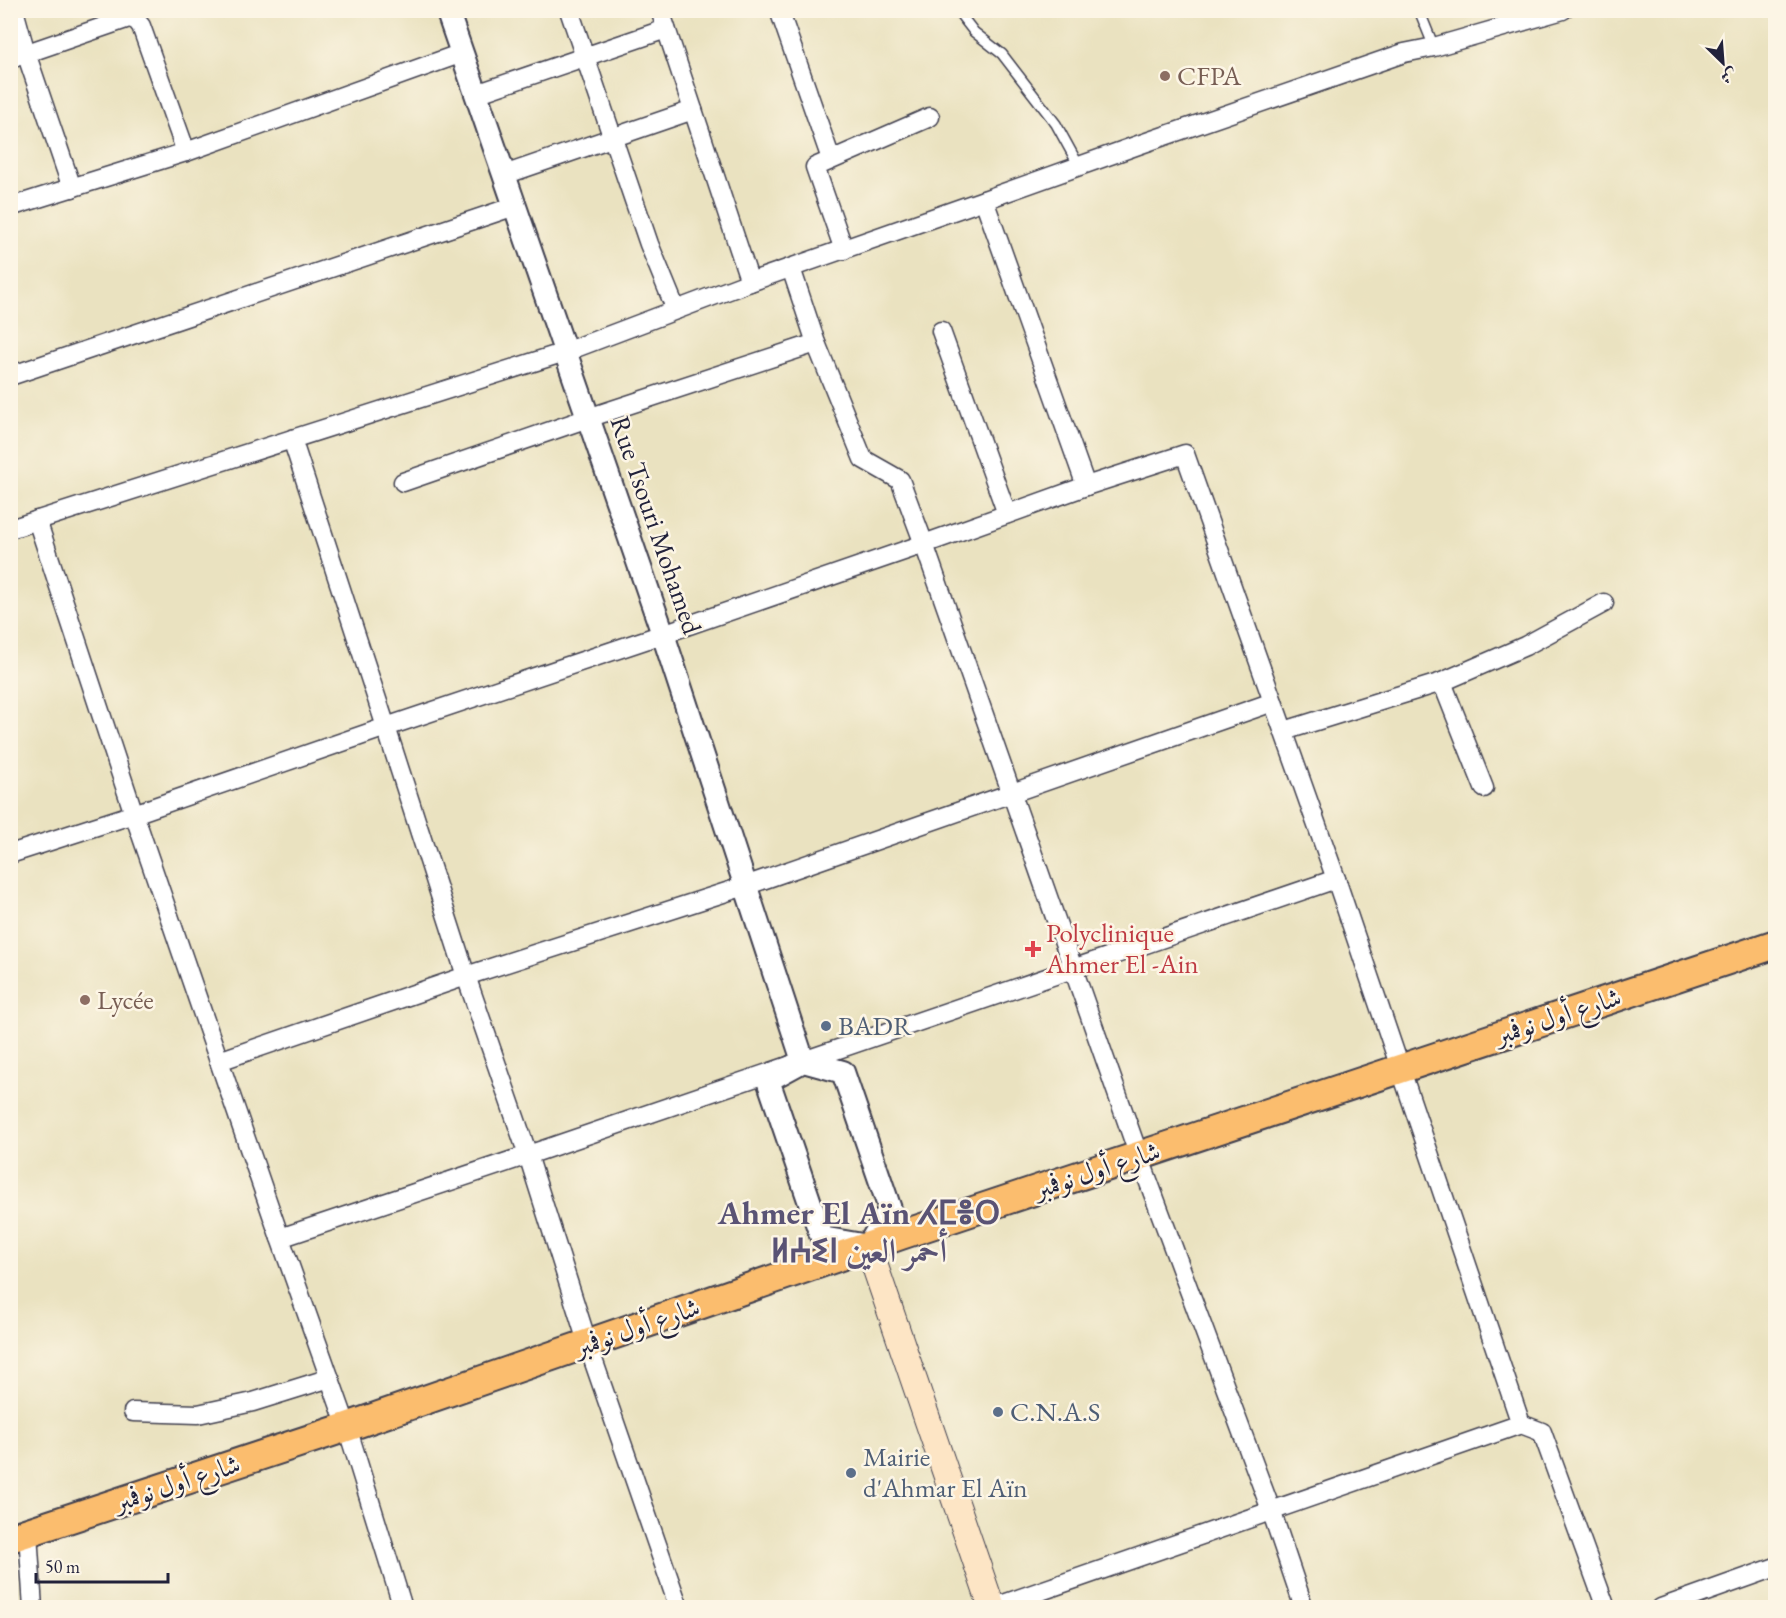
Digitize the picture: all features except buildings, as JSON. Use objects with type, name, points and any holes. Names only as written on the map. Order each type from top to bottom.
[{"type":"main road","name":"شارع أول نوفمبر","points":[[19,1535],[588,1345],[868,1246],[1776,944]]},
{"type":"main road","points":[[868,1246],[992,1608]]},
{"type":"street","points":[[14,10],[18,56],[72,188]]},
{"type":"street","points":[[569,10],[649,244],[676,310]]},
{"type":"street","points":[[779,10],[831,159]]},
{"type":"street","points":[[10,529],[565,352],[750,282],[1404,53],[1434,47],[1563,10]]},
{"type":"street","name":"Rue Tsouri Mohamed","points":[[450,11],[476,94],[663,634],[803,1061]]},
{"type":"street","points":[[476,94],[585,57],[664,16],[750,282]]},
{"type":"street","points":[[18,56],[129,18],[136,20],[141,26],[186,152]]},
{"type":"street","points":[[10,207],[186,152],[462,53]]},
{"type":"street","points":[[504,175],[693,110]]},
{"type":"street","points":[[844,250],[815,167],[930,117]]},
{"type":"street","points":[[984,200],[1086,486]]},
{"type":"street","points":[[10,376],[515,206]]},
{"type":"street","points":[[791,268],[816,343],[863,459],[900,480],[1139,1156],[1271,1510],[1304,1608]]},
{"type":"street","points":[[940,331],[1007,514]]},
{"type":"street","points":[[403,482],[816,343]]},
{"type":"street","points":[[292,439],[466,976],[528,1155],[588,1345],[679,1608]]},
{"type":"street","points":[[10,854],[663,634],[1086,486],[1185,454],[1336,879],[1521,1424]]},
{"type":"street","points":[[37,520],[134,814],[347,1427],[403,1608]]},
{"type":"street","points":[[1284,731],[1442,682],[1525,646],[1604,603]]},
{"type":"street","points":[[1442,682],[1484,788]]},
{"type":"street","points":[[219,1061],[466,976],[745,886],[1274,702]]},
{"type":"street","points":[[280,1238],[1336,879]]},
{"type":"street","points":[[803,1061],[843,1072],[890,1209],[868,1246],[822,1238],[768,1080],[803,1061]]},
{"type":"street","points":[[133,1412],[198,1414],[253,1402],[330,1378]]},
{"type":"street","points":[[992,1608],[1521,1424],[1542,1432],[1606,1608]]},
{"type":"street","points":[[19,1535],[33,1608]]},
{"type":"street","points":[[1661,1608],[1776,1567]]},
{"type":"lane","points":[[957,10],[974,32],[1002,54],[1056,124],[1079,166]]},
{"type":"lane","points":[[1419,10],[1434,47]]},
{"type":"place","name":"CFPA","points":[[1165,76]]},
{"type":"place","name":"Polyclinique Ahmer El -Ain","points":[[1033,949]]},
{"type":"place","name":"Lycée","points":[[85,1000]]},
{"type":"place","name":"BADR","points":[[826,1026]]},
{"type":"place","name":"C.N.A.S","points":[[998,1412]]},
{"type":"place","name":"Mairie d'Ahmar El Aïn","points":[[851,1473]]},
{"type":"district","name":"Ahmer El Aïn ⵃⵎⴻⵔ ⵍⵄⵉⵏ أحمر العين","points":[[859,1231]]}]
